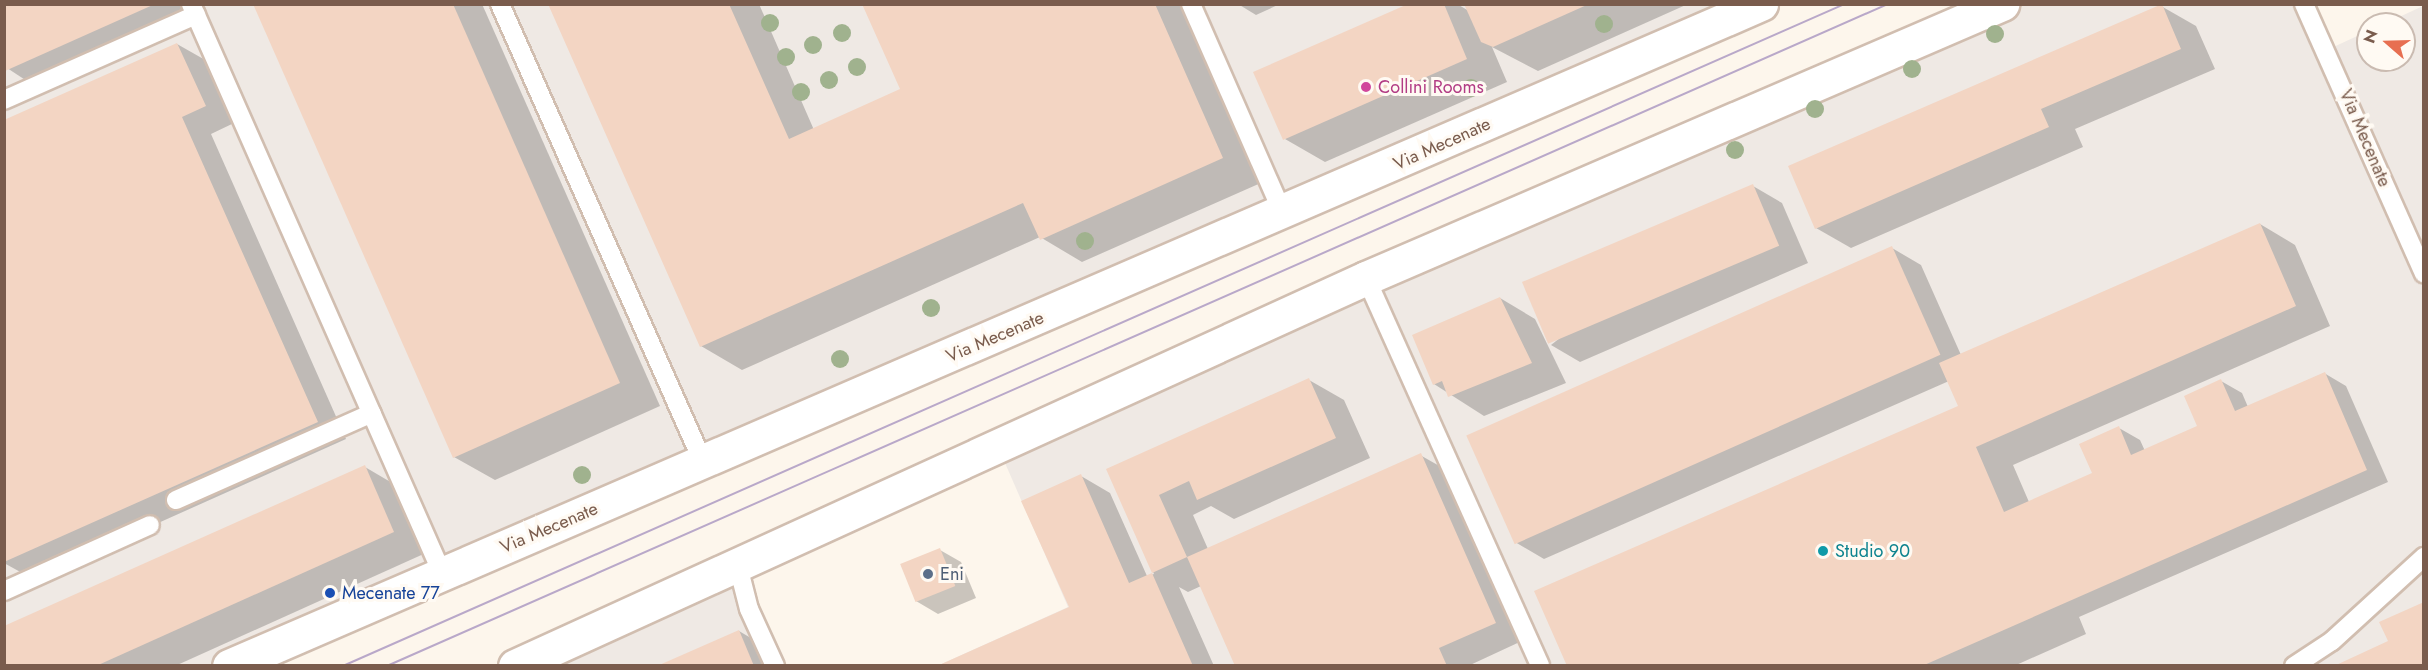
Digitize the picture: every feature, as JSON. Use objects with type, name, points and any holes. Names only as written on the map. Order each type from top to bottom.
[{"type":"main road","name":"Via Mecenate","points":[[229,666],[1283,214],[1761,4]]},
{"type":"main road","points":[[515,666],[1366,278],[2002,4]]},
{"type":"lane","points":[[500,4],[703,462]]},
{"type":"lane","points":[[1191,4],[1283,214]]},
{"type":"lane","name":"Via Mecenate","points":[[2304,4],[2424,273]]},
{"type":"lane","points":[[4,100],[193,10],[442,573]]},
{"type":"lane","points":[[1366,278],[1540,666]]},
{"type":"lane","points":[[176,500],[372,413]]},
{"type":"lane","points":[[4,591],[150,525]]},
{"type":"lane","points":[[2294,666],[2332,641],[2424,557]]},
{"type":"lane","points":[[738,566],[749,609],[775,666]]},
{"type":"shaded area","points":[[4,5],[1761,5],[229,666],[5,665]]},
{"type":"shaded area","points":[[2002,5],[2304,5],[2327,50],[2356,37],[2356,72],[2416,72],[2416,12],[2410,12],[2423,6],[2423,665],[937,666],[1068,607],[998,447]]},
{"type":"shaded area","points":[[738,566],[775,666],[515,666]]},
{"type":"building","points":[[4,4],[155,4],[5,71]]},
{"type":"building","points":[[253,4],[453,4],[620,383],[453,458]]},
{"type":"building","points":[[548,4],[729,4],[789,139],[900,89],[862,4],[1155,4],[1223,158],[1040,240],[1023,203],[700,347]]},
{"type":"building","points":[[1408,4],[1444,4],[1467,59],[1283,140],[1253,72]]},
{"type":"building","points":[[1464,4],[1589,4],[1493,47],[1481,42]]},
{"type":"building","points":[[2162,4],[2181,49],[2041,109],[2049,127],[1815,229],[1788,166]]},
{"type":"building","points":[[177,43],[206,106],[182,117],[318,422],[4,562],[4,120]]},
{"type":"building","points":[[1753,184],[1779,246],[1548,344],[1522,282]]},
{"type":"building","points":[[2260,223],[2296,306],[1976,447],[2004,512],[2092,473],[2079,444],[2119,426],[2131,455],[2197,426],[2184,396],[2221,379],[2235,411],[2325,372],[2367,470],[1922,666],[1567,666],[1534,591],[1958,406],[1939,363]]},
{"type":"building","points":[[1892,246],[1940,355],[1515,544],[1466,436]]},
{"type":"building","points":[[1500,297],[1532,363],[1448,397],[1442,381],[1433,385],[1412,335]]},
{"type":"building","points":[[1309,378],[1336,438],[1197,500],[1189,481],[1159,495],[1187,557],[1152,573],[1106,469]]},
{"type":"building","points":[[1421,453],[1496,623],[1439,648],[1447,666],[1235,666],[1187,557]]},
{"type":"building","points":[[365,465],[394,532],[96,666],[4,666],[4,626]]},
{"type":"building","points":[[1081,474],[1129,583],[1152,573],[1193,666],[937,666],[1069,607],[1021,501]]},
{"type":"building","points":[[940,548],[955,586],[915,602],[900,564]]},
{"type":"building","points":[[2424,602],[2424,666],[2334,666],[2388,641],[2379,622]]},
{"type":"building","points":[[739,630],[754,666],[657,666]]},
{"type":"tram line","points":[[343,666],[1845,4]]},
{"type":"tram line","points":[[387,666],[1888,4]]},
{"type":"place","name":"Collini Rooms","points":[[1366,87]]},
{"type":"place","name":"Studio 90","points":[[1823,551]]},
{"type":"place","name":"Eni","points":[[928,574]]},
{"type":"place","name":"Mecenate 77","points":[[330,593]]}]
